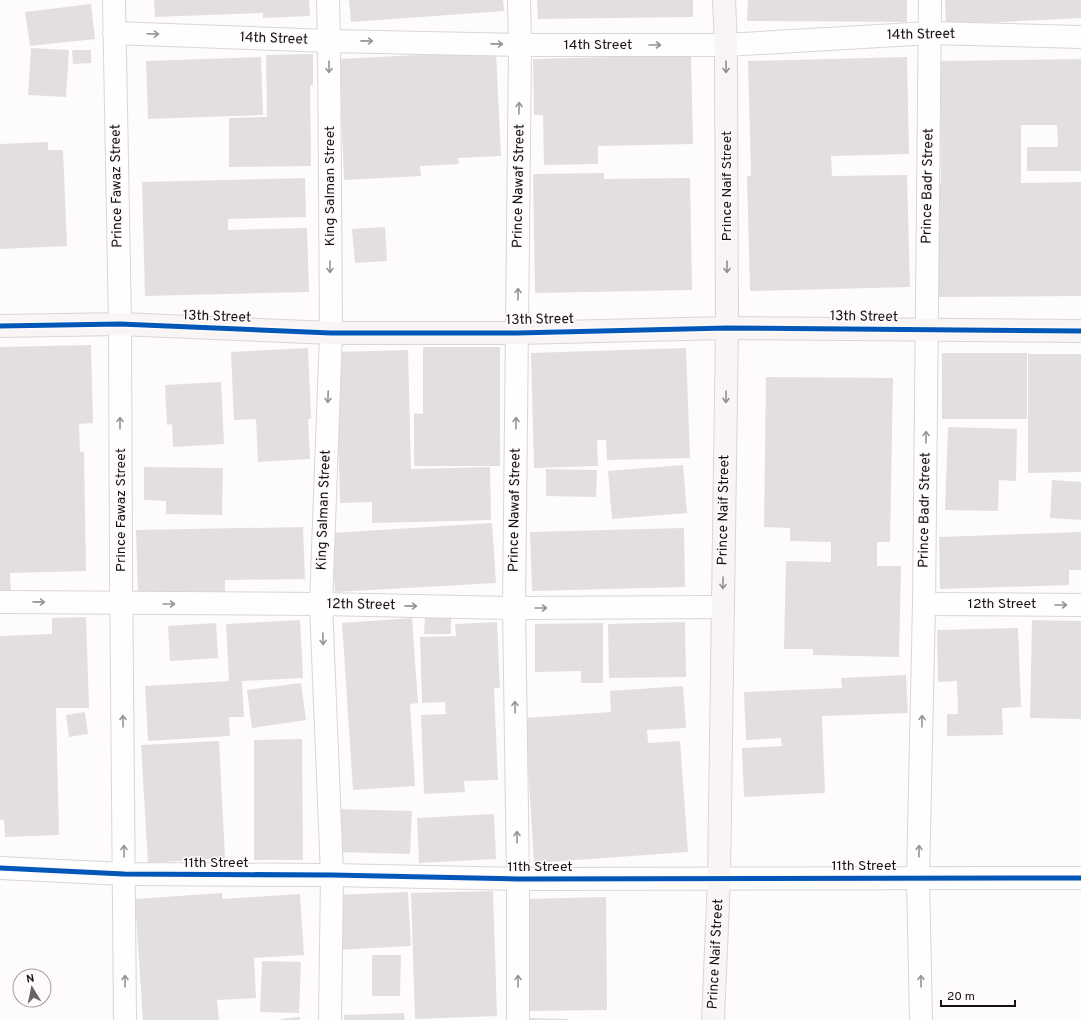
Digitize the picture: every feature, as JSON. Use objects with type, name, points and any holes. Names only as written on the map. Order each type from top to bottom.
[{"type":"street","name":"Prince Fawaz Street","points":[[114,0],[120,324],[125,1020]]},
{"type":"street","name":"King Salman Street","points":[[328,0],[331,333],[321,604],[332,875],[330,1020]]},
{"type":"street","name":"Prince Nawaf Street","points":[[518,0],[520,45],[514,608],[518,879],[518,1020]]},
{"type":"street","name":"Prince Naif Street","points":[[713,1020],[719,878],[727,328],[726,45],[724,0]]},
{"type":"street","name":"Prince Badr Street","points":[[921,1020],[918,878],[924,604],[930,0]]},
{"type":"street","name":"14th Street","points":[[114,33],[329,41],[520,45],[726,45],[930,33],[1081,37]]},
{"type":"street","name":"13th Street","points":[[0,326],[120,324],[331,333],[517,333],[727,328],[1081,331]]},
{"type":"street","name":"12th Street","points":[[0,602],[321,604],[514,608],[723,607]]},
{"type":"street","name":"12th Street","points":[[924,604],[1081,605]]},
{"type":"street","name":"11th Street","points":[[0,868],[124,874],[332,875],[518,879],[1081,878]]},
{"type":"building","points":[[154,0],[309,0],[310,16],[263,18],[263,13],[155,17]]},
{"type":"building","points":[[349,0],[503,0],[504,11],[351,22]]},
{"type":"building","points":[[537,0],[693,0],[693,17],[538,19]]},
{"type":"building","points":[[748,0],[907,0],[907,22],[747,21]]},
{"type":"building","points":[[945,0],[1081,0],[1081,18],[946,25]]},
{"type":"building","points":[[91,4],[95,39],[30,46],[25,12]]},
{"type":"building","points":[[31,48],[69,50],[66,97],[28,95]]},
{"type":"building","points":[[72,50],[91,50],[91,63],[73,64]]},
{"type":"building","points":[[496,51],[501,156],[458,158],[459,164],[420,166],[421,176],[344,180],[339,59]]},
{"type":"building","points":[[313,54],[313,85],[310,85],[311,166],[229,167],[229,118],[267,117],[266,55]]},
{"type":"building","points":[[691,55],[693,144],[598,146],[598,164],[544,165],[543,115],[534,115],[533,59]]},
{"type":"building","points":[[261,57],[263,115],[148,119],[146,61]]},
{"type":"building","points":[[907,57],[909,154],[831,156],[832,176],[907,175],[910,287],[750,291],[747,176],[751,176],[748,61]]},
{"type":"building","points":[[1081,59],[1081,171],[1027,171],[1027,147],[1058,147],[1057,125],[1021,125],[1021,183],[1081,182],[1081,296],[937,297],[936,183],[941,183],[940,61]]},
{"type":"building","points":[[48,142],[48,150],[63,150],[67,246],[0,249],[0,144]]},
{"type":"building","points":[[604,173],[604,179],[690,178],[692,290],[535,293],[533,174]]},
{"type":"building","points":[[305,178],[306,217],[228,219],[228,230],[307,228],[309,292],[145,296],[142,182]]},
{"type":"building","points":[[385,227],[387,261],[355,263],[352,229]]},
{"type":"building","points":[[91,345],[93,423],[79,424],[80,452],[84,452],[86,571],[10,573],[11,590],[0,590],[0,347]]},
{"type":"building","points":[[423,347],[500,347],[500,466],[414,466],[414,413],[423,414]]},
{"type":"building","points":[[308,348],[311,419],[308,419],[310,459],[258,462],[256,419],[234,420],[231,352]]},
{"type":"building","points":[[686,348],[690,458],[607,460],[606,440],[597,440],[598,466],[534,468],[531,353]]},
{"type":"building","points":[[408,350],[411,469],[490,467],[491,520],[372,523],[372,502],[340,503],[336,352]]},
{"type":"building","points":[[942,353],[1027,353],[1027,419],[942,419]]},
{"type":"building","points":[[1028,354],[1081,354],[1081,472],[1028,473]]},
{"type":"building","points":[[766,377],[893,378],[890,542],[877,542],[877,566],[901,566],[899,657],[813,655],[813,649],[784,649],[786,561],[831,562],[831,542],[790,541],[790,528],[764,527]]},
{"type":"building","points":[[221,382],[224,444],[173,447],[172,424],[167,425],[165,385]]},
{"type":"building","points":[[948,427],[1017,429],[1016,481],[999,480],[998,511],[945,510]]},
{"type":"building","points":[[683,465],[687,513],[612,519],[608,471]]},
{"type":"building","points":[[144,467],[223,468],[222,515],[166,514],[166,501],[144,500]]},
{"type":"building","points":[[546,469],[597,470],[596,497],[546,496]]},
{"type":"building","points":[[1052,480],[1081,482],[1081,520],[1050,518]]},
{"type":"building","points":[[492,523],[496,583],[335,592],[331,533]]},
{"type":"building","points":[[303,527],[305,579],[225,580],[225,594],[138,595],[136,530]]},
{"type":"building","points":[[684,528],[685,587],[532,591],[530,532]]},
{"type":"building","points":[[1081,532],[1081,570],[1069,570],[1069,585],[940,589],[939,537]]},
{"type":"building","points":[[425,616],[451,616],[451,634],[424,634]]},
{"type":"building","points":[[86,617],[89,708],[56,708],[59,835],[5,837],[4,820],[0,820],[0,636],[52,634],[52,618]]},
{"type":"building","points":[[412,618],[418,703],[410,704],[415,786],[353,790],[342,623]]},
{"type":"building","points":[[300,620],[303,678],[242,681],[244,717],[229,717],[230,736],[148,741],[145,686],[229,681],[226,624]]},
{"type":"building","points":[[1032,620],[1081,621],[1081,719],[1030,718]]},
{"type":"building","points":[[497,622],[500,688],[494,688],[498,780],[464,781],[465,792],[424,794],[421,715],[446,714],[445,702],[422,703],[420,637],[456,636],[455,624]]},
{"type":"building","points":[[685,622],[686,677],[609,678],[608,624]]},
{"type":"building","points":[[216,623],[218,658],[170,661],[168,626]]},
{"type":"building","points":[[603,623],[603,683],[581,683],[581,671],[535,672],[535,624]]},
{"type":"building","points":[[1018,628],[1021,707],[1002,708],[1003,735],[947,736],[947,714],[958,714],[957,681],[938,682],[937,630]]},
{"type":"building","points":[[906,675],[908,713],[822,716],[825,793],[744,797],[742,748],[782,746],[781,738],[746,740],[744,692],[842,688],[841,678]]},
{"type":"building","points":[[301,683],[306,720],[252,728],[247,690]]},
{"type":"building","points":[[683,686],[686,728],[647,730],[648,743],[680,741],[688,852],[534,863],[525,718],[611,712],[610,691]]},
{"type":"building","points":[[85,712],[88,734],[69,737],[66,715]]},
{"type":"building","points":[[302,739],[303,860],[254,860],[254,740]]},
{"type":"building","points":[[219,741],[225,858],[148,863],[141,745]]},
{"type":"building","points":[[337,809],[412,811],[410,854],[335,852]]},
{"type":"building","points":[[494,814],[496,859],[419,863],[417,818]]},
{"type":"building","points":[[493,891],[497,1016],[415,1019],[411,893]]},
{"type":"building","points":[[408,892],[411,946],[338,950],[336,895]]},
{"type":"building","points":[[222,893],[222,899],[300,894],[304,955],[254,958],[256,998],[217,1000],[219,1020],[143,1020],[135,899]]},
{"type":"building","points":[[606,897],[607,1010],[528,1011],[526,899]]},
{"type":"building","points":[[372,955],[401,955],[400,996],[372,996]]},
{"type":"building","points":[[262,961],[301,962],[299,1013],[260,1012]]},
{"type":"building","points":[[404,1013],[405,1020],[344,1020],[344,1015]]},
{"type":"building","points":[[300,1017],[300,1020],[281,1020],[281,1019]]},
{"type":"building","points":[[529,1018],[569,1019],[569,1020],[529,1020]]},
{"type":"cycle path","points":[[0,326],[120,324],[331,333],[517,333],[727,328],[1081,331]]},
{"type":"cycle path","points":[[0,868],[124,874],[332,875],[518,879],[1081,878]]}]
